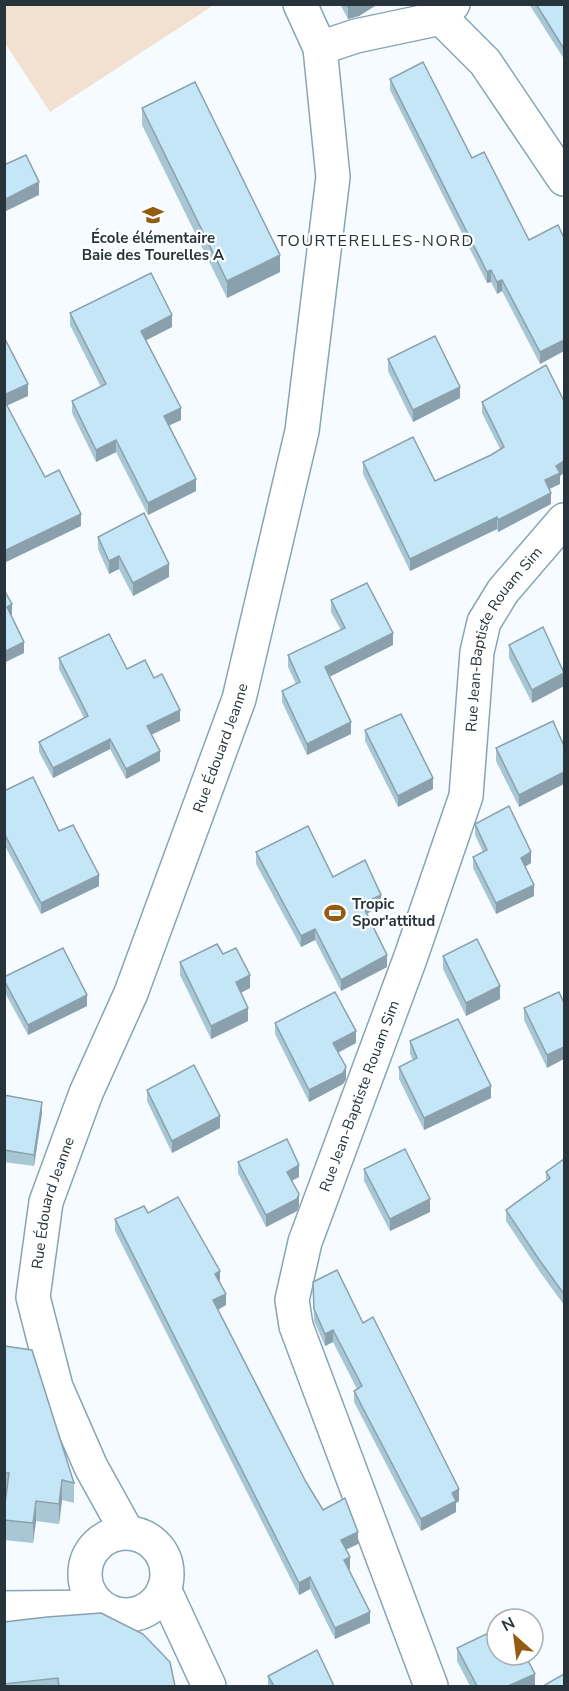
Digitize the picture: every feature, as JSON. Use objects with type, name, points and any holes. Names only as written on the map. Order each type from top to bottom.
[{"type":"street","name":"Rue Édouard Jeanne","points":[[127,1532],[91,1467],[56,1387],[33,1297],[46,1202],[86,1093],[131,993],[239,699],[276,549],[302,430],[333,177],[320,48],[300,4]]},
{"type":"street","points":[[320,48],[447,11],[485,62],[564,179]]},
{"type":"street","name":"Rue Jean-Baptiste Rouam Sim","points":[[431,1686],[296,1326],[292,1300],[305,1242],[410,959],[466,796],[477,652],[484,622],[503,591],[564,520]]},
{"type":"street","name":"Rue Édouard Jeanne","points":[[90,1557],[91,1467]]},
{"type":"street","points":[[17,1608],[90,1557],[116,1533],[140,1534],[161,1551],[166,1563],[164,1589],[183,1635],[209,1686]]},
{"type":"street","points":[[90,1557],[85,1584],[90,1596],[115,1611],[183,1635]]},
{"type":"street","points":[[17,1608],[115,1611],[151,1607],[164,1589]]},
{"type":"shaded area","points":[[5,4],[214,5],[50,112],[5,43]]},
{"type":"building","points":[[536,4],[564,4],[564,49]]},
{"type":"building","points":[[423,62],[472,158],[484,152],[529,240],[558,225],[564,238],[564,340],[540,352],[502,280],[497,282],[491,270],[487,272],[390,79]]},
{"type":"building","points":[[195,82],[280,255],[227,281],[142,108]]},
{"type":"building","points":[[26,155],[39,182],[4,200],[4,165]]},
{"type":"building","points":[[151,273],[172,315],[141,331],[181,408],[164,416],[196,479],[148,503],[116,440],[96,450],[72,401],[106,384],[70,313]]},
{"type":"building","points":[[435,336],[460,387],[413,410],[388,359]]},
{"type":"building","points":[[4,337],[28,384],[4,395]]},
{"type":"building","points":[[546,365],[564,401],[564,461],[556,466],[560,473],[545,480],[551,493],[498,520],[497,517],[410,559],[363,462],[413,437],[435,481],[491,455],[504,447],[482,402]]},
{"type":"building","points":[[4,400],[45,477],[59,470],[81,514],[4,551]]},
{"type":"building","points":[[144,513],[169,564],[133,583],[119,556],[109,561],[98,537]]},
{"type":"building","points":[[367,583],[393,633],[325,667],[351,722],[307,744],[282,691],[300,682],[288,655],[345,628],[331,600]]},
{"type":"building","points":[[4,590],[12,604],[7,607],[24,642],[4,652]]},
{"type":"building","points":[[543,627],[564,673],[532,690],[509,645]]},
{"type":"building","points":[[109,634],[127,669],[145,660],[154,678],[162,674],[180,710],[147,726],[160,751],[126,769],[110,739],[53,768],[39,742],[88,716],[59,658]]},
{"type":"building","points":[[401,714],[433,778],[398,796],[365,730]]},
{"type":"building","points":[[553,721],[564,746],[564,772],[519,795],[496,748]]},
{"type":"building","points":[[33,777],[59,831],[73,825],[99,875],[41,903],[4,833],[4,791]]},
{"type":"building","points":[[509,806],[531,852],[521,858],[534,885],[496,903],[473,857],[487,850],[475,824]]},
{"type":"building","points":[[308,826],[333,877],[365,860],[381,895],[362,904],[387,955],[341,980],[315,929],[301,936],[256,852]]},
{"type":"building","points":[[477,939],[500,986],[466,1003],[443,956]]},
{"type":"building","points":[[217,944],[223,954],[236,948],[250,975],[236,982],[248,1008],[211,1026],[180,962]]},
{"type":"building","points":[[63,948],[87,995],[28,1025],[4,977]]},
{"type":"building","points":[[335,992],[356,1031],[333,1043],[346,1067],[343,1073],[309,1090],[275,1023]]},
{"type":"building","points":[[559,992],[564,1003],[564,1047],[547,1055],[524,1008]]},
{"type":"building","points":[[458,1019],[491,1086],[424,1118],[399,1067],[417,1058],[410,1041]]},
{"type":"building","points":[[194,1065],[220,1116],[172,1141],[147,1090]]},
{"type":"building","points":[[4,1095],[42,1102],[34,1155],[4,1150]]},
{"type":"building","points":[[287,1139],[299,1165],[287,1172],[299,1194],[297,1199],[266,1215],[238,1162]]},
{"type":"building","points":[[405,1149],[430,1199],[390,1219],[364,1169]]},
{"type":"building","points":[[564,1159],[564,1294],[506,1210],[550,1178],[546,1172]]},
{"type":"building","points":[[178,1197],[220,1271],[215,1274],[226,1294],[213,1300],[306,1482],[323,1510],[345,1498],[358,1532],[341,1540],[350,1557],[344,1560],[370,1612],[335,1628],[310,1577],[299,1583],[115,1219],[144,1206],[148,1213]]},
{"type":"building","points":[[337,1270],[363,1323],[373,1317],[459,1489],[452,1493],[456,1501],[421,1519],[354,1391],[362,1386],[333,1330],[325,1334],[314,1309],[313,1282]]},
{"type":"building","points":[[4,1346],[32,1350],[74,1483],[62,1480],[59,1504],[36,1501],[33,1523],[4,1520],[9,1473],[4,1473]]},
{"type":"building","points":[[101,1613],[143,1634],[170,1662],[175,1686],[59,1686],[58,1678],[4,1684],[4,1622]]},
{"type":"building","points":[[485,1635],[485,1667],[531,1667],[535,1674],[508,1686],[477,1686],[457,1648]]},
{"type":"building","points":[[317,1650],[334,1686],[274,1686],[268,1676]]},
{"type":"building","points":[[564,1674],[564,1686],[543,1686]]},
{"type":"place","name":"École élémentaire Baie des Tourelles A","points":[[153,215]]},
{"type":"place","name":"Tropic Spor'attitud","points":[[335,913]]},
{"type":"district","name":"TOURTERELLES-NORD","points":[[376,241]]}]
